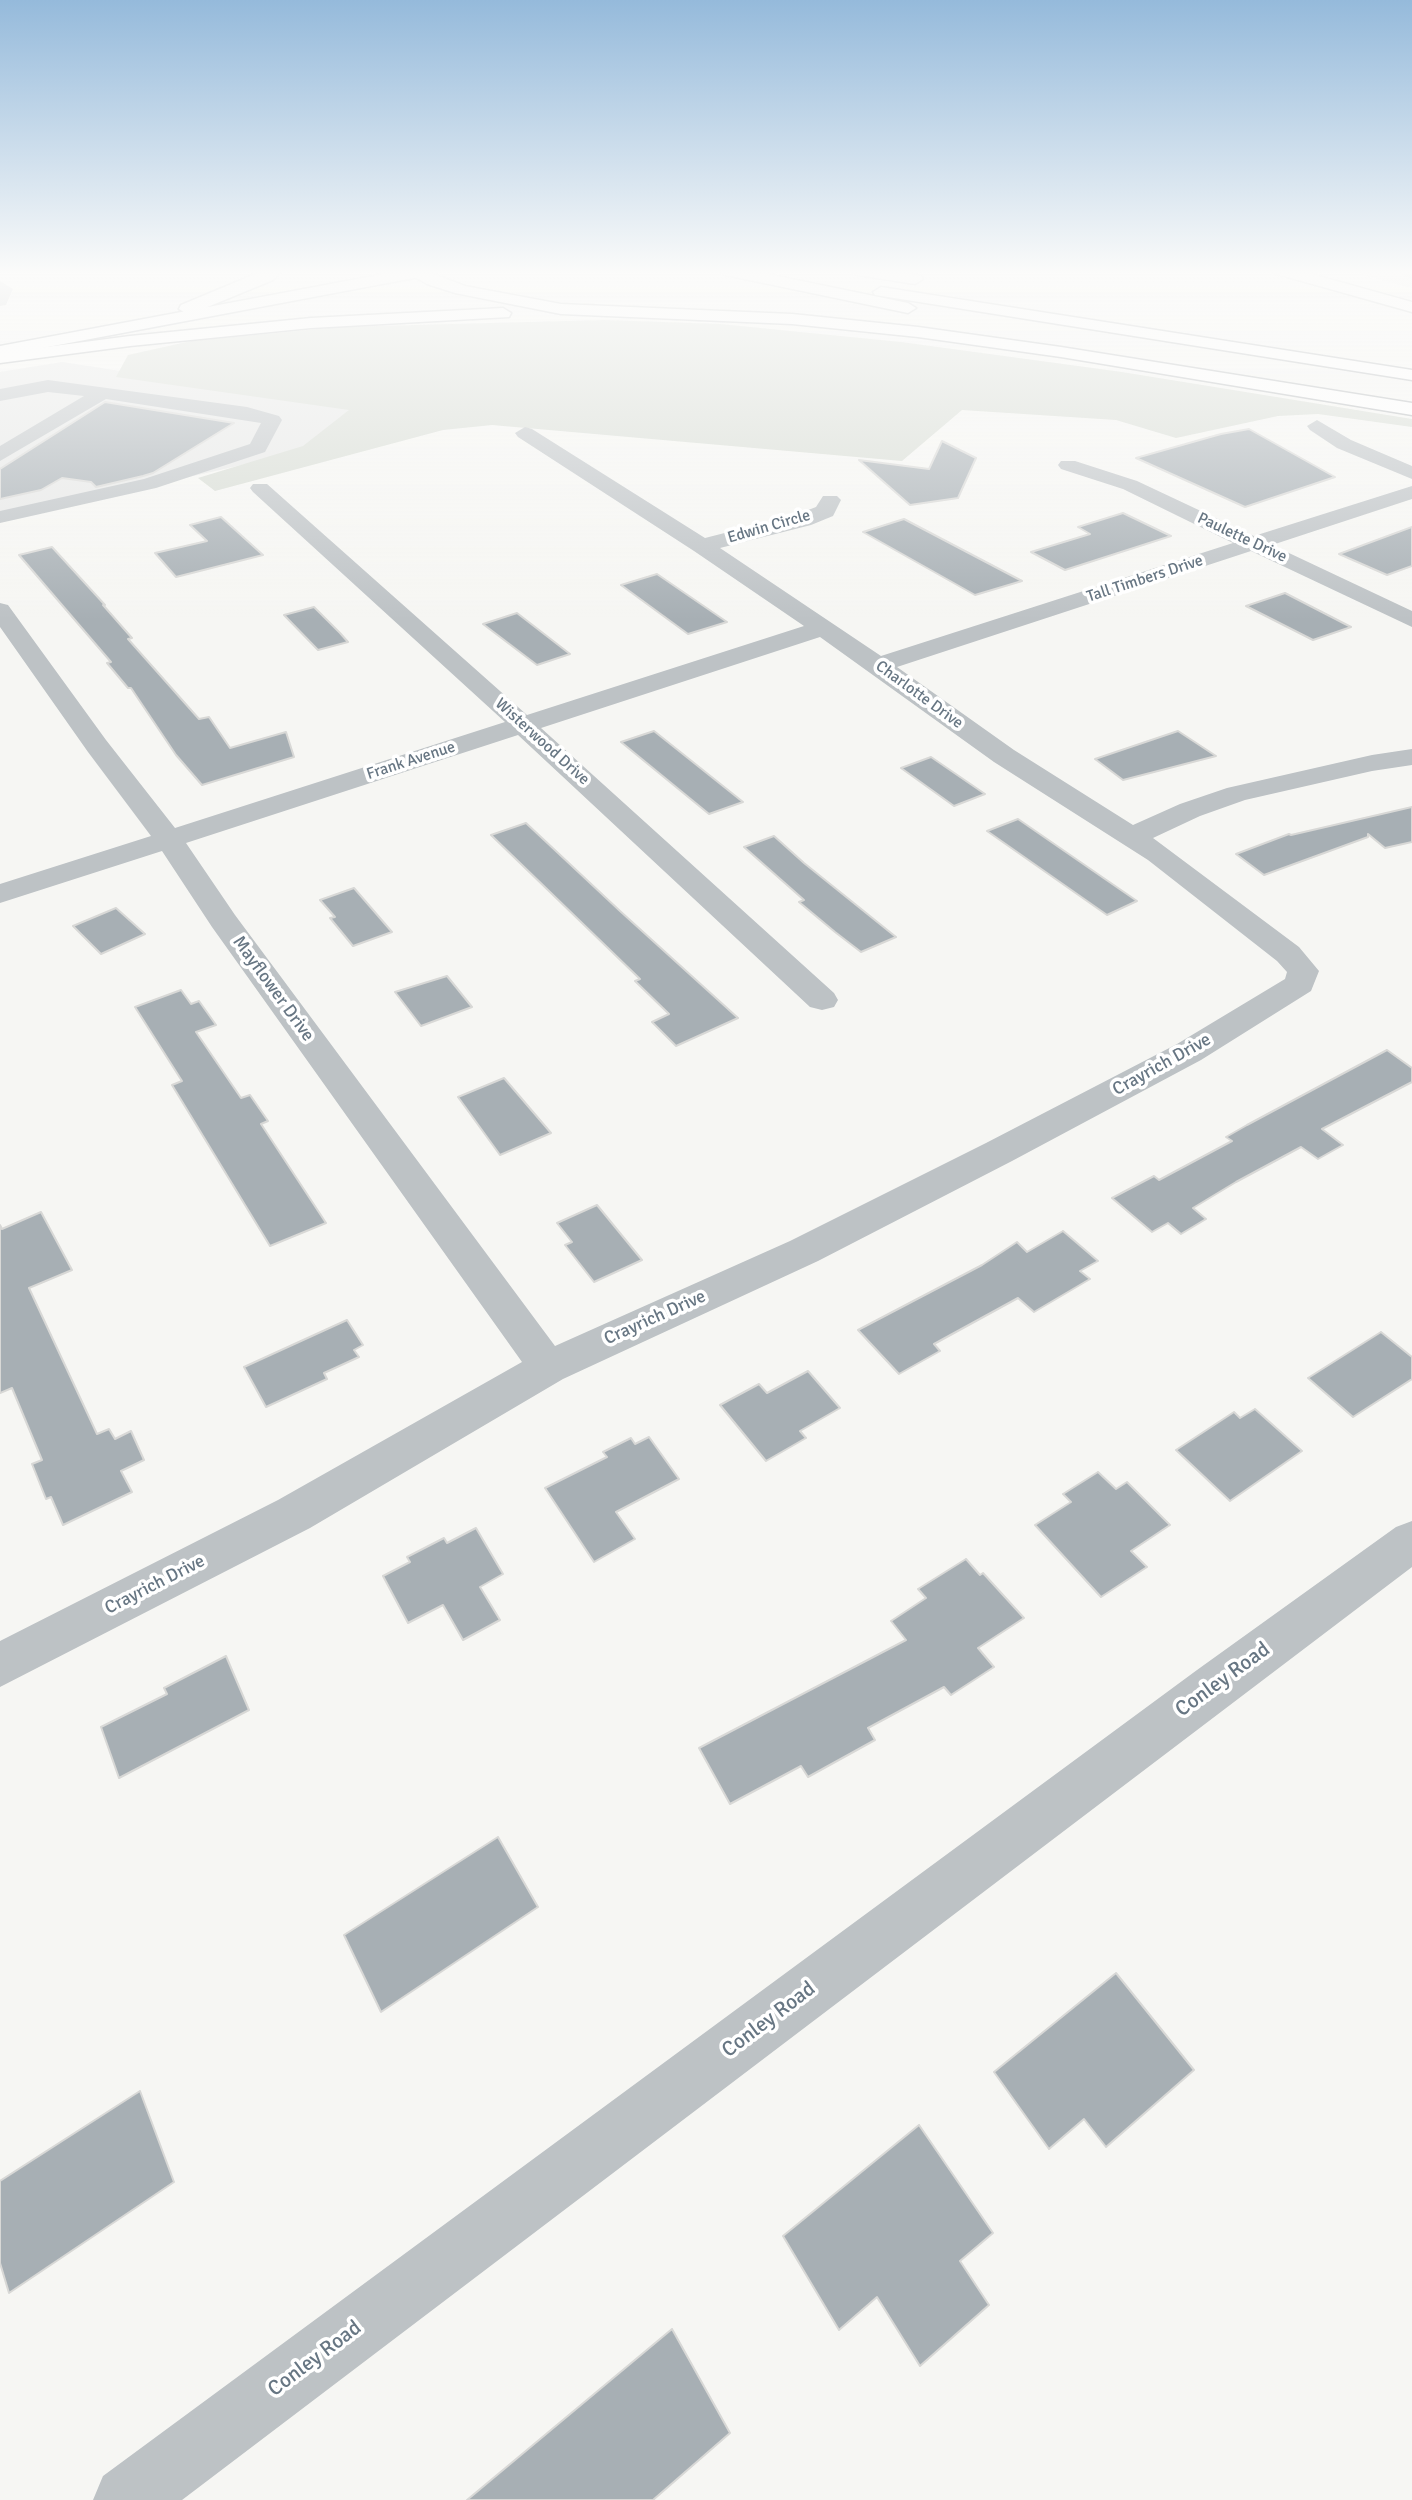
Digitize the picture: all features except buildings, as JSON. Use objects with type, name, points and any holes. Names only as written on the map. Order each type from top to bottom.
[{"type":"main road","points":[[1274,387],[1412,409]]},
{"type":"main road","points":[[1344,387],[1412,399]]},
{"type":"street","points":[[0,395],[44,387]]},
{"type":"street","points":[[0,517],[149,484],[258,449],[272,420],[247,413],[53,387]]},
{"type":"street","points":[[0,455],[103,393]]},
{"type":"street","points":[[1317,426],[1337,440],[1412,473]]},
{"type":"street","name":"Charlotte Drive","points":[[525,433],[702,546],[878,665],[1004,756],[1158,855],[1288,954],[1303,971]]},
{"type":"street","name":"Paulette Drive","points":[[1068,465],[1130,485],[1412,620]]},
{"type":"street","name":"Wisterwood Drive","points":[[260,488],[822,1000]]},
{"type":"street","name":"Tall Timbers Drive","points":[[878,665],[1412,492]]},
{"type":"street","name":"Edwin Circle","points":[[702,546],[803,520],[825,511],[830,500]]},
{"type":"street","name":"Mayflower Drive","points":[[0,610],[97,746],[169,839],[223,920],[548,1367]]},
{"type":"street","name":"Frank Avenue","points":[[0,894],[822,628]]},
{"type":"street","points":[[1129,838],[1191,810],[1237,794],[1348,768],[1412,757]]},
{"type":"street","name":"Crayrich Drive","points":[[0,1665],[294,1514],[548,1367],[804,1251],[1189,1052],[1300,984],[1303,971]]},
{"type":"street","name":"Conley Road","points":[[127,2500],[1203,1694],[1412,1541]]},
{"type":"shaded area","points":[[0,387],[222,387],[361,408],[312,449],[0,520]]},
{"type":"shaded area","points":[[184,387],[1212,387],[1412,419],[1412,427],[1318,414],[1278,416],[1176,438],[1116,420],[962,410],[902,461],[492,425],[443,430],[215,491],[198,478],[303,446],[349,410]]}]
